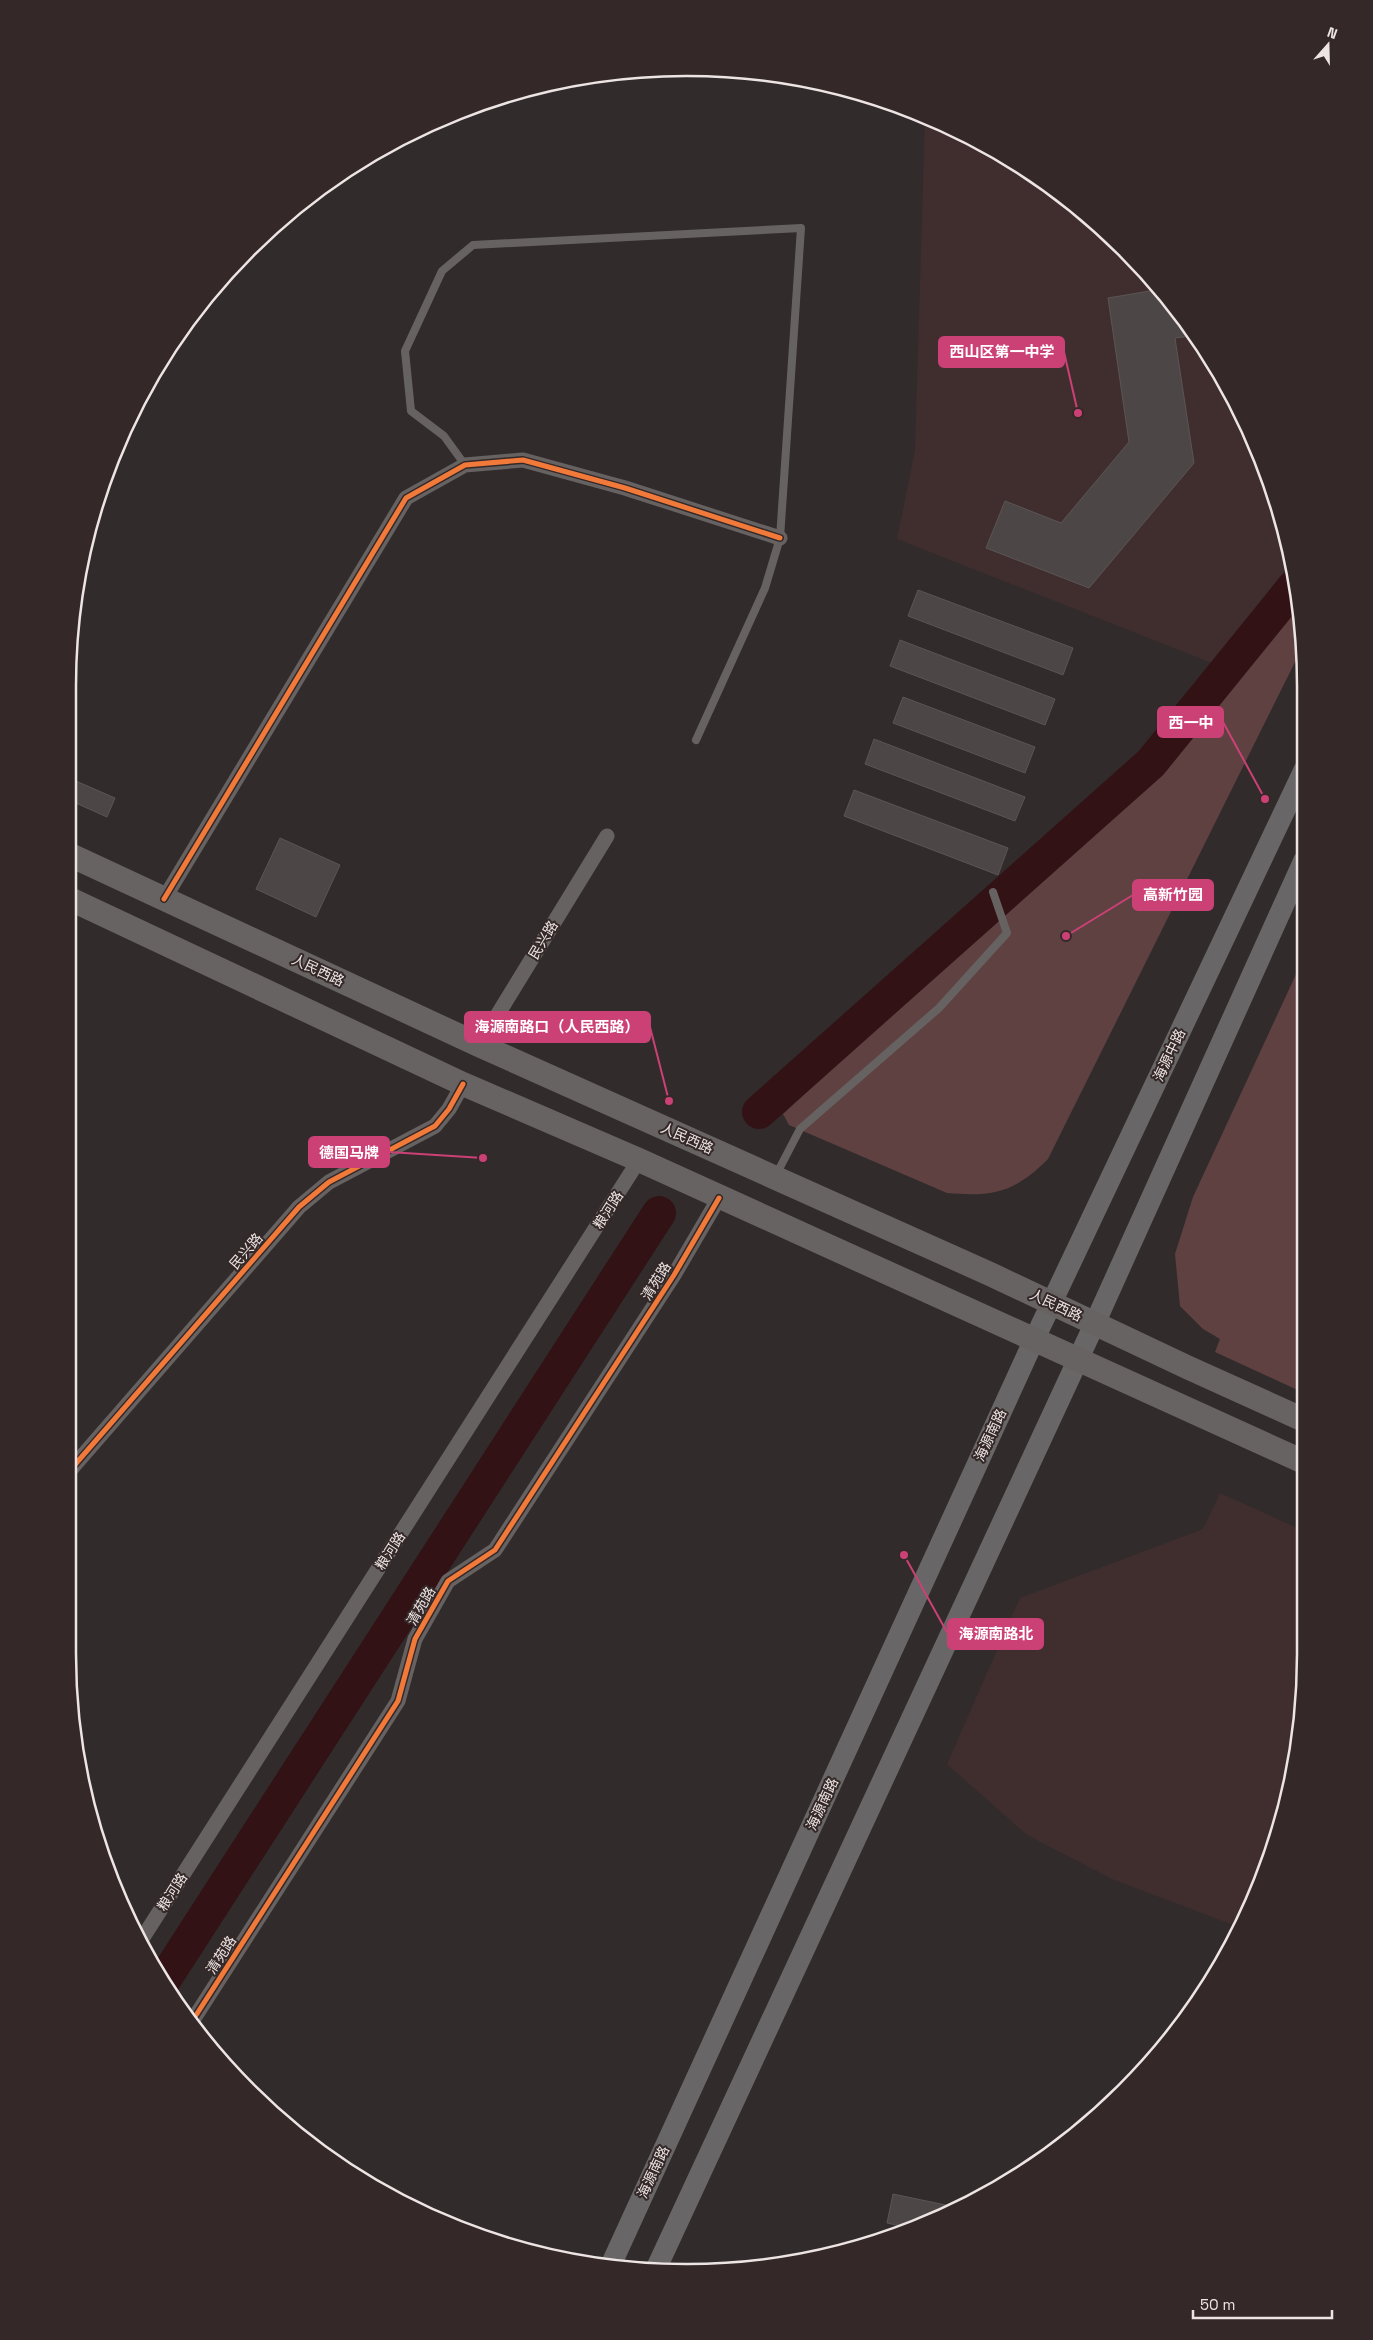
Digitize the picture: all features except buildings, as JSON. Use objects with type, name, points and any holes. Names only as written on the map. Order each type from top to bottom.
[{"type":"main road","name":"海源中路","points":[[1034,1340],[1297,785]]},
{"type":"main road","name":"人民西路","points":[[76,858],[479,1045],[1052,1302],[1297,1417]]},
{"type":"main road","points":[[659,2263],[1078,1360],[1297,876]]},
{"type":"main road","points":[[76,902],[463,1084],[639,1160],[719,1198],[1297,1459]]},
{"type":"main road","name":"海源南路","points":[[613,2259],[1034,1340]]},
{"type":"street","points":[[164,899],[406,498],[465,465],[523,460],[625,488],[780,538]]},
{"type":"street","name":"民兴路","points":[[479,1045],[607,836]]},
{"type":"street","name":"民兴路","points":[[76,1463],[300,1207],[329,1182],[435,1126],[449,1110],[463,1084]]},
{"type":"street","name":"粮河路","points":[[145,1934],[639,1160]]},
{"type":"street","name":"清苑路","points":[[196,2016],[398,1701],[415,1639],[448,1581],[495,1550],[674,1275],[719,1198]]},
{"type":"lane","points":[[465,465],[444,436],[411,411],[405,351],[442,271],[473,245],[801,228],[780,538],[765,588],[696,740]]},
{"type":"lane","points":[[775,1177],[800,1129],[939,1008],[1007,932],[993,892]]},
{"type":"shaded area","points":[[925,125],[992,158],[1058,202],[1118,255],[1171,315],[1215,381],[1234,417],[1264,490],[1285,569],[1212,663],[897,539],[915,450]]},
{"type":"shaded area","points":[[1291,600],[1296,661],[1048,1159],[1025,1179],[1003,1190],[978,1194],[947,1193],[789,1125],[783,1114],[1163,758]]},
{"type":"shaded area","points":[[1297,972],[1297,1390],[1215,1352],[1220,1339],[1203,1329],[1180,1306],[1175,1254],[1193,1197]]},
{"type":"shaded area","points":[[1220,1493],[1297,1528],[1297,1654],[1292,1733],[1276,1811],[1264,1850],[1233,1925],[1112,1879],[1027,1835],[947,1764],[1020,1598],[1203,1529]]},
{"type":"waterway","points":[[759,1112],[1151,763],[1289,592]]},
{"type":"waterway","points":[[168,1974],[659,1213]]},
{"type":"cycle path","points":[[164,899],[406,498],[465,465],[523,460],[625,488],[780,538]]},
{"type":"cycle path","points":[[76,1463],[299,1207],[329,1182],[435,1126],[449,1109],[463,1084]]},
{"type":"cycle path","points":[[196,2016],[398,1701],[415,1639],[448,1581],[495,1550],[674,1275],[719,1198]]},
{"type":"place","name":"西山区第一中学","points":[[1078,413]]},
{"type":"place","name":"西一中","points":[[1265,799]]},
{"type":"place","name":"高新竹园","points":[[1066,936]]},
{"type":"place","name":"海源南路口（人民西路）","points":[[669,1101]]},
{"type":"place","name":"德国马牌","points":[[483,1158]]},
{"type":"place","name":"海源南路北","points":[[904,1555]]}]
